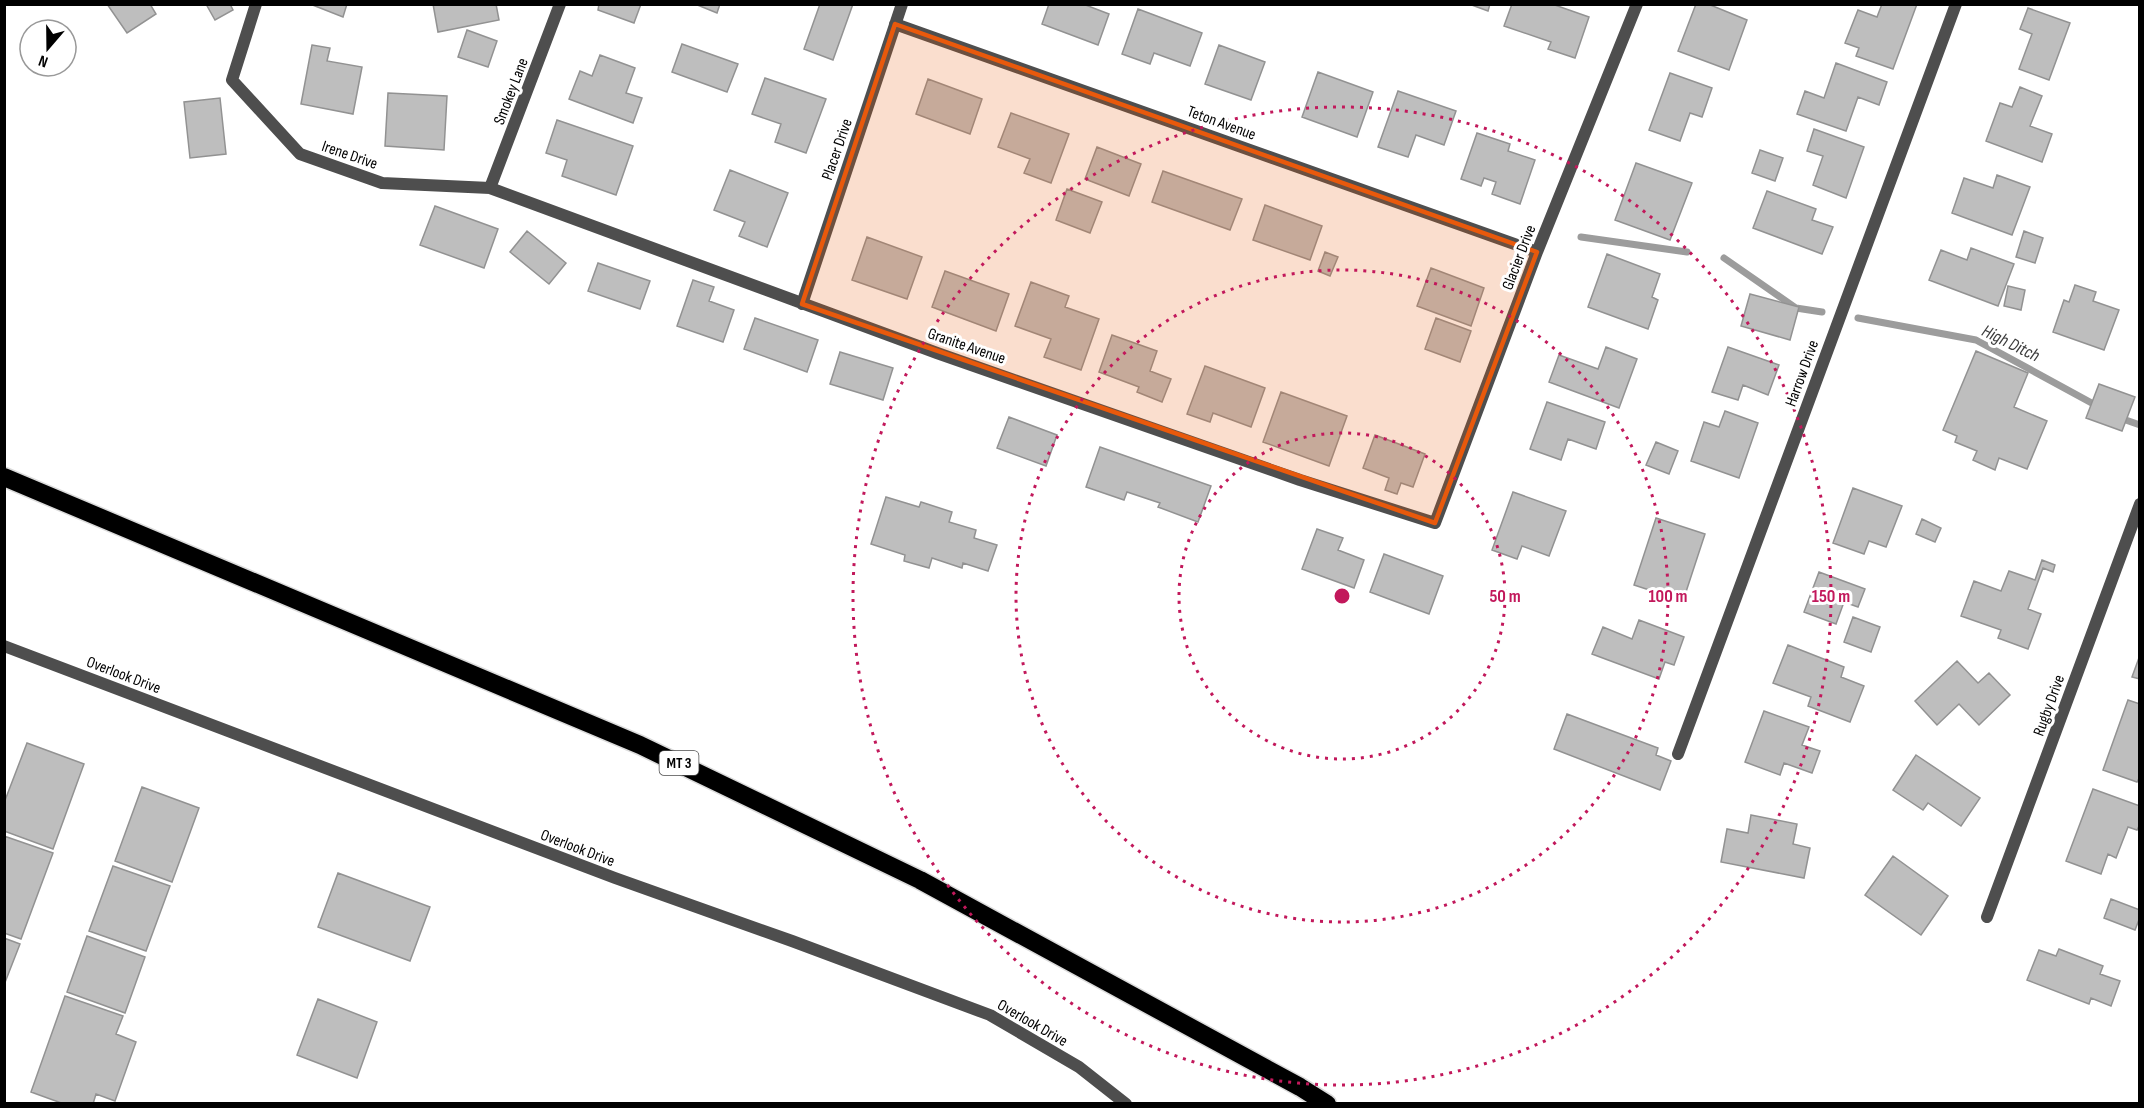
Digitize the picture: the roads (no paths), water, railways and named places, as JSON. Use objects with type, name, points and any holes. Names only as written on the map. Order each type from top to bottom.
[{"type":"highway","name":"MT 3","points":[[4,477],[640,744],[920,880],[1300,1086],[1327,1104]]},
{"type":"street","name":"Irene Drive","points":[[256,4],[232,80],[300,154],[382,183],[490,188]]},
{"type":"street","name":"Smokey Lane","points":[[490,188],[560,4]]},
{"type":"street","name":"Placer Drive","points":[[802,304],[902,4]]},
{"type":"street","name":"Glacier Drive","points":[[1435,523],[1537,252],[1637,4]]},
{"type":"street","name":"Harrow Drive","points":[[1678,754],[1956,4]]},
{"type":"street","name":"Teton Avenue","points":[[896,24],[1537,252]]},
{"type":"street","name":"Granite Avenue","points":[[490,188],[802,304],[1300,480],[1435,523]]},
{"type":"street","name":"Rugby Drive","points":[[1987,917],[2139,504]]},
{"type":"street","name":"Overlook Drive","points":[[4,646],[615,878],[792,940],[990,1015],[1079,1067],[1126,1104]]},
{"type":"waterway","name":"High Ditch","points":[[1581,237],[1687,252]]},
{"type":"waterway","name":"High Ditch","points":[[1724,258],[1796,308],[1822,312]]},
{"type":"waterway","name":"High Ditch","points":[[1858,318],[1976,340],[2099,407]]},
{"type":"waterway","name":"High Ditch","points":[[2120,418],[2140,425]]}]
